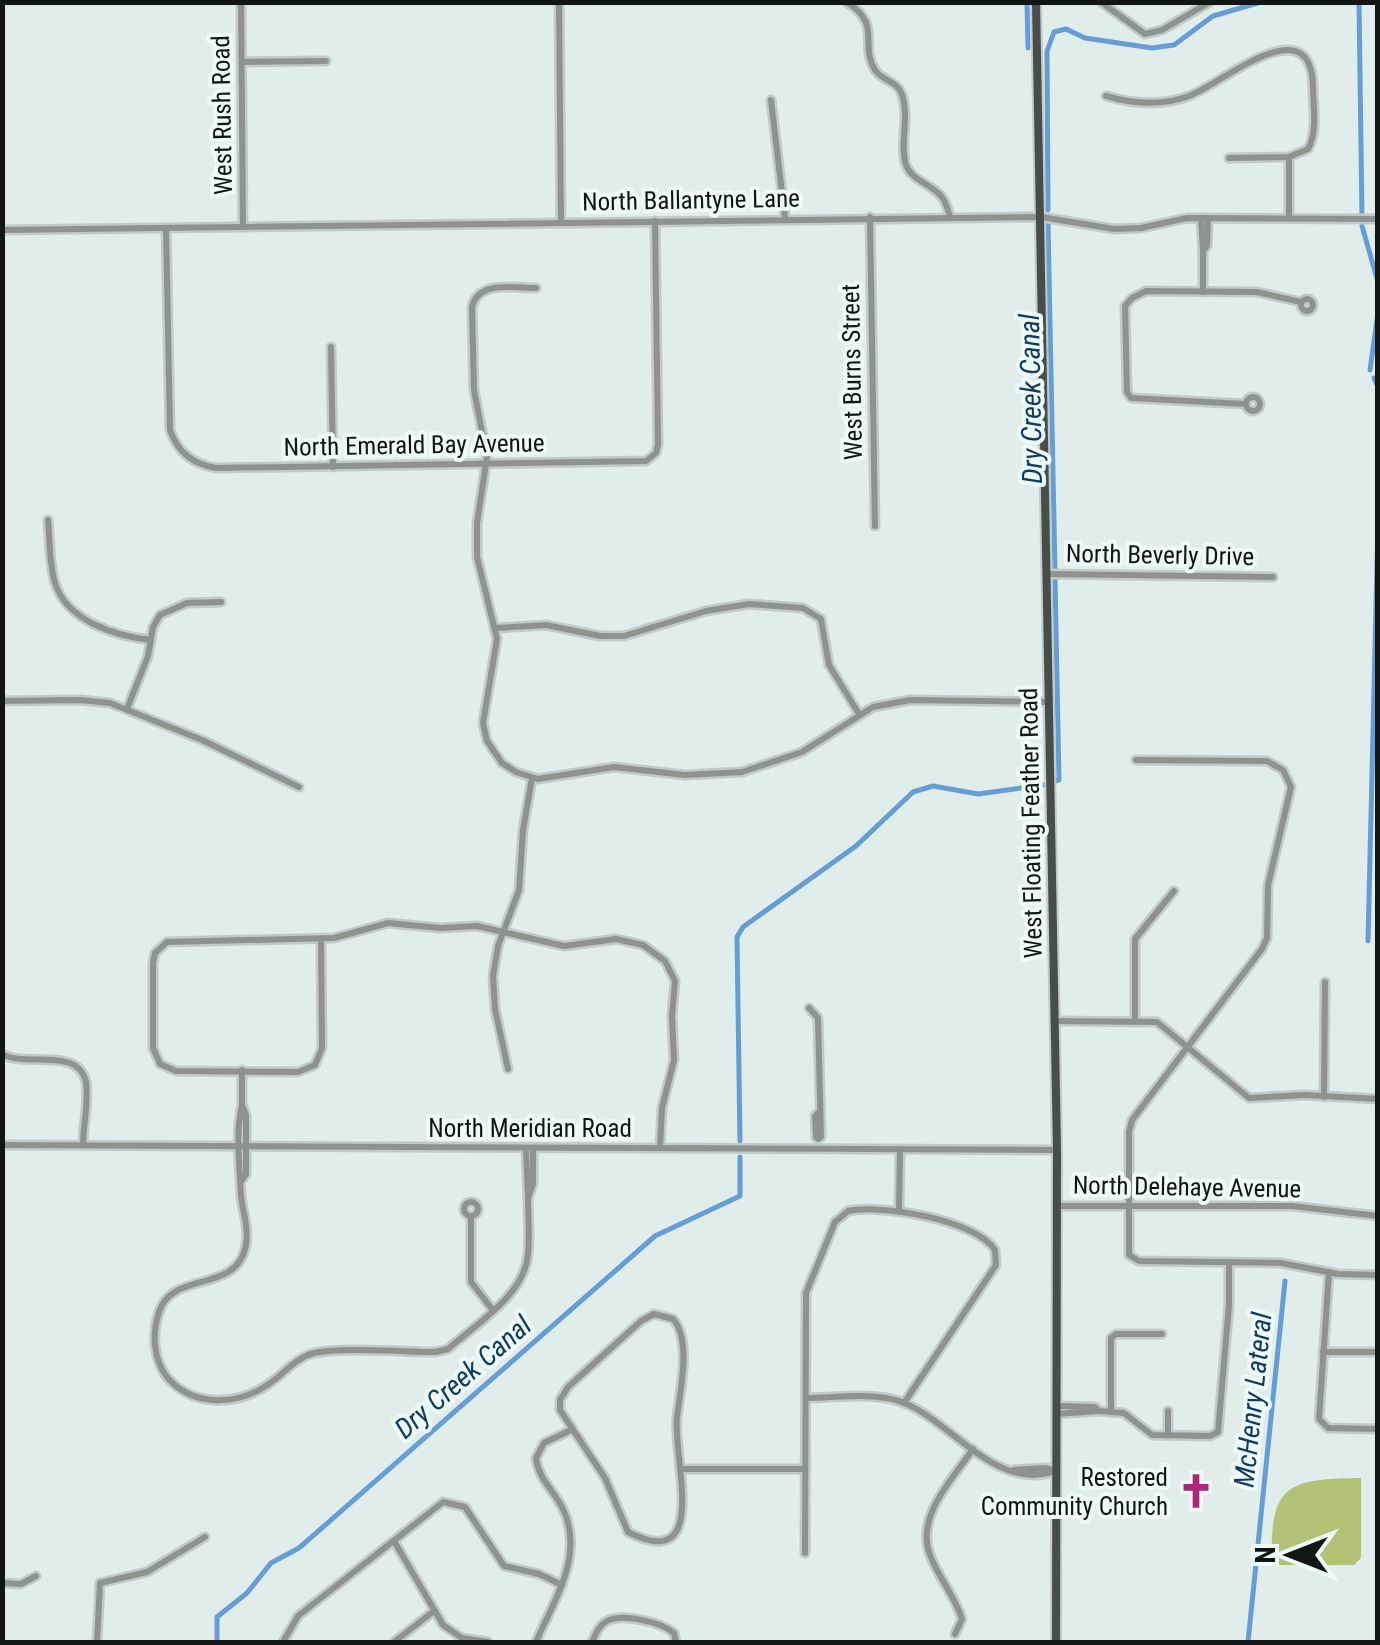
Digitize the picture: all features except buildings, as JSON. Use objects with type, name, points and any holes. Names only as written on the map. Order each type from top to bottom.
[{"type":"main road","name":"West Floating Feather Road","points":[[1036,2],[1055,1021],[1056,1642]]},
{"type":"street","name":"West Rush Road","points":[[241,2],[243,227]]},
{"type":"street","points":[[559,2],[562,223]]},
{"type":"street","points":[[846,2],[868,23],[871,60],[876,72],[895,84],[903,96],[906,165],[916,178],[942,196],[950,217]]},
{"type":"street","points":[[1101,2],[1145,34],[1162,30],[1210,2]]},
{"type":"street","points":[[1106,96],[1134,102],[1169,101],[1204,89],[1245,62],[1282,51],[1300,53],[1308,60],[1313,74],[1314,132],[1308,148],[1289,157],[1229,158]]},
{"type":"street","points":[[242,62],[326,62]]},
{"type":"street","points":[[771,100],[785,218]]},
{"type":"street","points":[[1289,157],[1289,218]]},
{"type":"street","name":"North Ballantyne Lane","points":[[2,230],[1040,216],[1101,228],[1133,229],[1167,220],[1204,218],[1378,219]]},
{"type":"street","name":"West Burns Street","points":[[870,217],[874,526]]},
{"type":"street","points":[[1203,292],[1203,251],[1207,246],[1204,218]]},
{"type":"street","name":"North Emerald Bay Avenue","points":[[166,228],[169,422],[181,451],[195,462],[216,468],[333,467],[640,462],[651,458],[658,444],[655,221]]},
{"type":"street","points":[[536,288],[485,289],[474,298],[474,390],[486,438],[487,464],[476,543],[479,572],[496,628],[496,650],[483,712],[484,733],[502,763],[532,778],[604,767],[685,776],[742,772],[802,752],[880,704],[902,700],[1049,702]]},
{"type":"street","points":[[1245,404],[1131,398],[1127,392],[1123,315],[1132,298],[1146,292],[1257,292],[1301,302]]},
{"type":"street","points":[[331,347],[333,467]]},
{"type":"street","points":[[48,520],[54,578],[69,607],[81,617],[122,636],[150,640]]},
{"type":"street","name":"North Beverly Drive","points":[[1047,574],[1273,577]]},
{"type":"street","points":[[127,709],[148,656],[156,621],[166,611],[186,603],[221,602]]},
{"type":"street","points":[[496,628],[546,624],[600,636],[624,636],[727,606],[803,608],[821,619],[830,665],[859,714]]},
{"type":"street","points":[[2,701],[92,700],[127,709],[299,787]]},
{"type":"street","points":[[1136,760],[1262,761],[1283,770],[1291,787],[1268,885],[1265,944],[1130,1126],[1127,1250],[1139,1262],[1280,1263],[1328,1272],[1378,1275]]},
{"type":"street","points":[[508,1069],[494,994],[495,961],[519,890],[522,830],[532,778]]},
{"type":"street","points":[[1136,1021],[1135,939],[1174,890]]},
{"type":"street","points":[[321,939],[322,1048],[315,1065],[298,1072],[176,1071],[160,1064],[153,1048],[152,963],[160,946],[174,940],[321,939],[388,924],[471,926],[564,946],[630,940],[665,961],[675,980],[674,1060],[662,1108],[660,1148]]},
{"type":"street","points":[[1324,1097],[1325,982]]},
{"type":"street","points":[[809,1008],[818,1018],[818,1150]]},
{"type":"street","points":[[1055,1021],[1162,1024],[1244,1096],[1378,1099]]},
{"type":"street","points":[[2,1054],[16,1060],[64,1060],[78,1067],[86,1090],[84,1146]]},
{"type":"street","points":[[242,1070],[242,1106],[246,1115],[246,1174],[242,1180],[247,1238],[244,1252],[236,1266],[220,1278],[180,1288],[163,1302],[155,1329],[154,1345],[160,1366],[174,1384],[195,1398],[218,1400],[261,1390],[293,1364],[316,1352],[443,1352],[516,1286],[525,1270],[528,1198],[533,1184],[530,1148]]},
{"type":"street","name":"North Meridian Road","points":[[2,1145],[1056,1150]]},
{"type":"street","points":[[900,1150],[900,1210]]},
{"type":"street","name":"North Delehaye Avenue","points":[[1056,1206],[1292,1206],[1378,1216]]},
{"type":"street","points":[[805,1552],[808,1286],[835,1222],[848,1210],[900,1210],[982,1236],[996,1250],[996,1265],[904,1403]]},
{"type":"street","points":[[471,1216],[471,1282],[492,1309]]},
{"type":"street","points":[[1056,1410],[1095,1407],[1099,1412],[1124,1413],[1152,1435],[1210,1436],[1218,1432],[1229,1262]]},
{"type":"street","points":[[1328,1272],[1318,1416],[1322,1425],[1330,1428],[1378,1428]]},
{"type":"street","points":[[654,1314],[673,1319],[682,1335],[676,1433],[679,1530],[673,1538],[662,1542],[628,1532],[605,1478],[571,1430],[560,1410],[562,1393],[642,1321],[654,1314]]},
{"type":"street","points":[[1111,1412],[1113,1336],[1162,1334]]},
{"type":"street","points":[[1323,1352],[1378,1352]]},
{"type":"street","points":[[806,1398],[886,1398],[904,1403],[997,1465],[1025,1475],[1056,1471]]},
{"type":"street","points":[[1168,1411],[1168,1436]]},
{"type":"street","points":[[536,1642],[569,1565],[571,1536],[563,1509],[541,1476],[536,1458],[544,1443],[571,1430]]},
{"type":"street","points":[[954,1634],[962,1619],[930,1557],[926,1531],[933,1508],[973,1449]]},
{"type":"street","points":[[680,1469],[805,1469]]},
{"type":"street","points":[[283,1642],[298,1616],[438,1504],[449,1501],[461,1504],[469,1512],[504,1566],[539,1574],[562,1585]]},
{"type":"street","points":[[97,1642],[100,1583],[147,1572],[206,1536]]},
{"type":"street","points":[[394,1541],[451,1633],[482,1642]]},
{"type":"street","points":[[2,1583],[21,1584],[36,1576]]},
{"type":"street","points":[[394,1642],[434,1611]]},
{"type":"street","points":[[592,1642],[599,1628],[616,1618],[662,1624],[674,1633],[676,1642]]},
{"type":"green space","points":[[1361,1478],[1361,1558],[1354,1565],[1272,1565],[1274,1517],[1288,1492],[1315,1481]]},
{"type":"waterway","points":[[1027,2],[1028,48]]},
{"type":"waterway","name":"Dry Creek Canal","points":[[1048,210],[1047,51],[1054,32],[1066,29],[1085,38],[1152,48],[1174,45],[1213,16],[1261,2]]},
{"type":"waterway","name":"McHenry Lateral","points":[[1359,2],[1362,217]]},
{"type":"waterway","name":"Dry Creek Canal","points":[[1048,224],[1055,572]]},
{"type":"waterway","name":"McHenry Lateral","points":[[1362,226],[1378,282]]},
{"type":"waterway","name":"McHenry Lateral","points":[[1370,370],[1378,312]]},
{"type":"waterway","name":"McHenry Lateral","points":[[1374,378],[1378,387]]},
{"type":"waterway","name":"McHenry Lateral","points":[[1368,941],[1378,522]]},
{"type":"waterway","name":"Dry Creek Canal","points":[[1055,579],[1059,780],[1055,781]]},
{"type":"waterway","name":"Dry Creek Canal","points":[[740,1141],[737,937],[743,927],[856,846],[913,792],[933,786],[978,794],[1043,785]]},
{"type":"waterway","name":"Dry Creek Canal","points":[[217,1642],[217,1617],[247,1593],[271,1563],[299,1548],[655,1236],[740,1196],[740,1157]]},
{"type":"waterway","name":"McHenry Lateral","points":[[1248,1642],[1285,1281]]},
{"type":"place","name":"Restored Community Church","points":[[1196,1491]]}]
